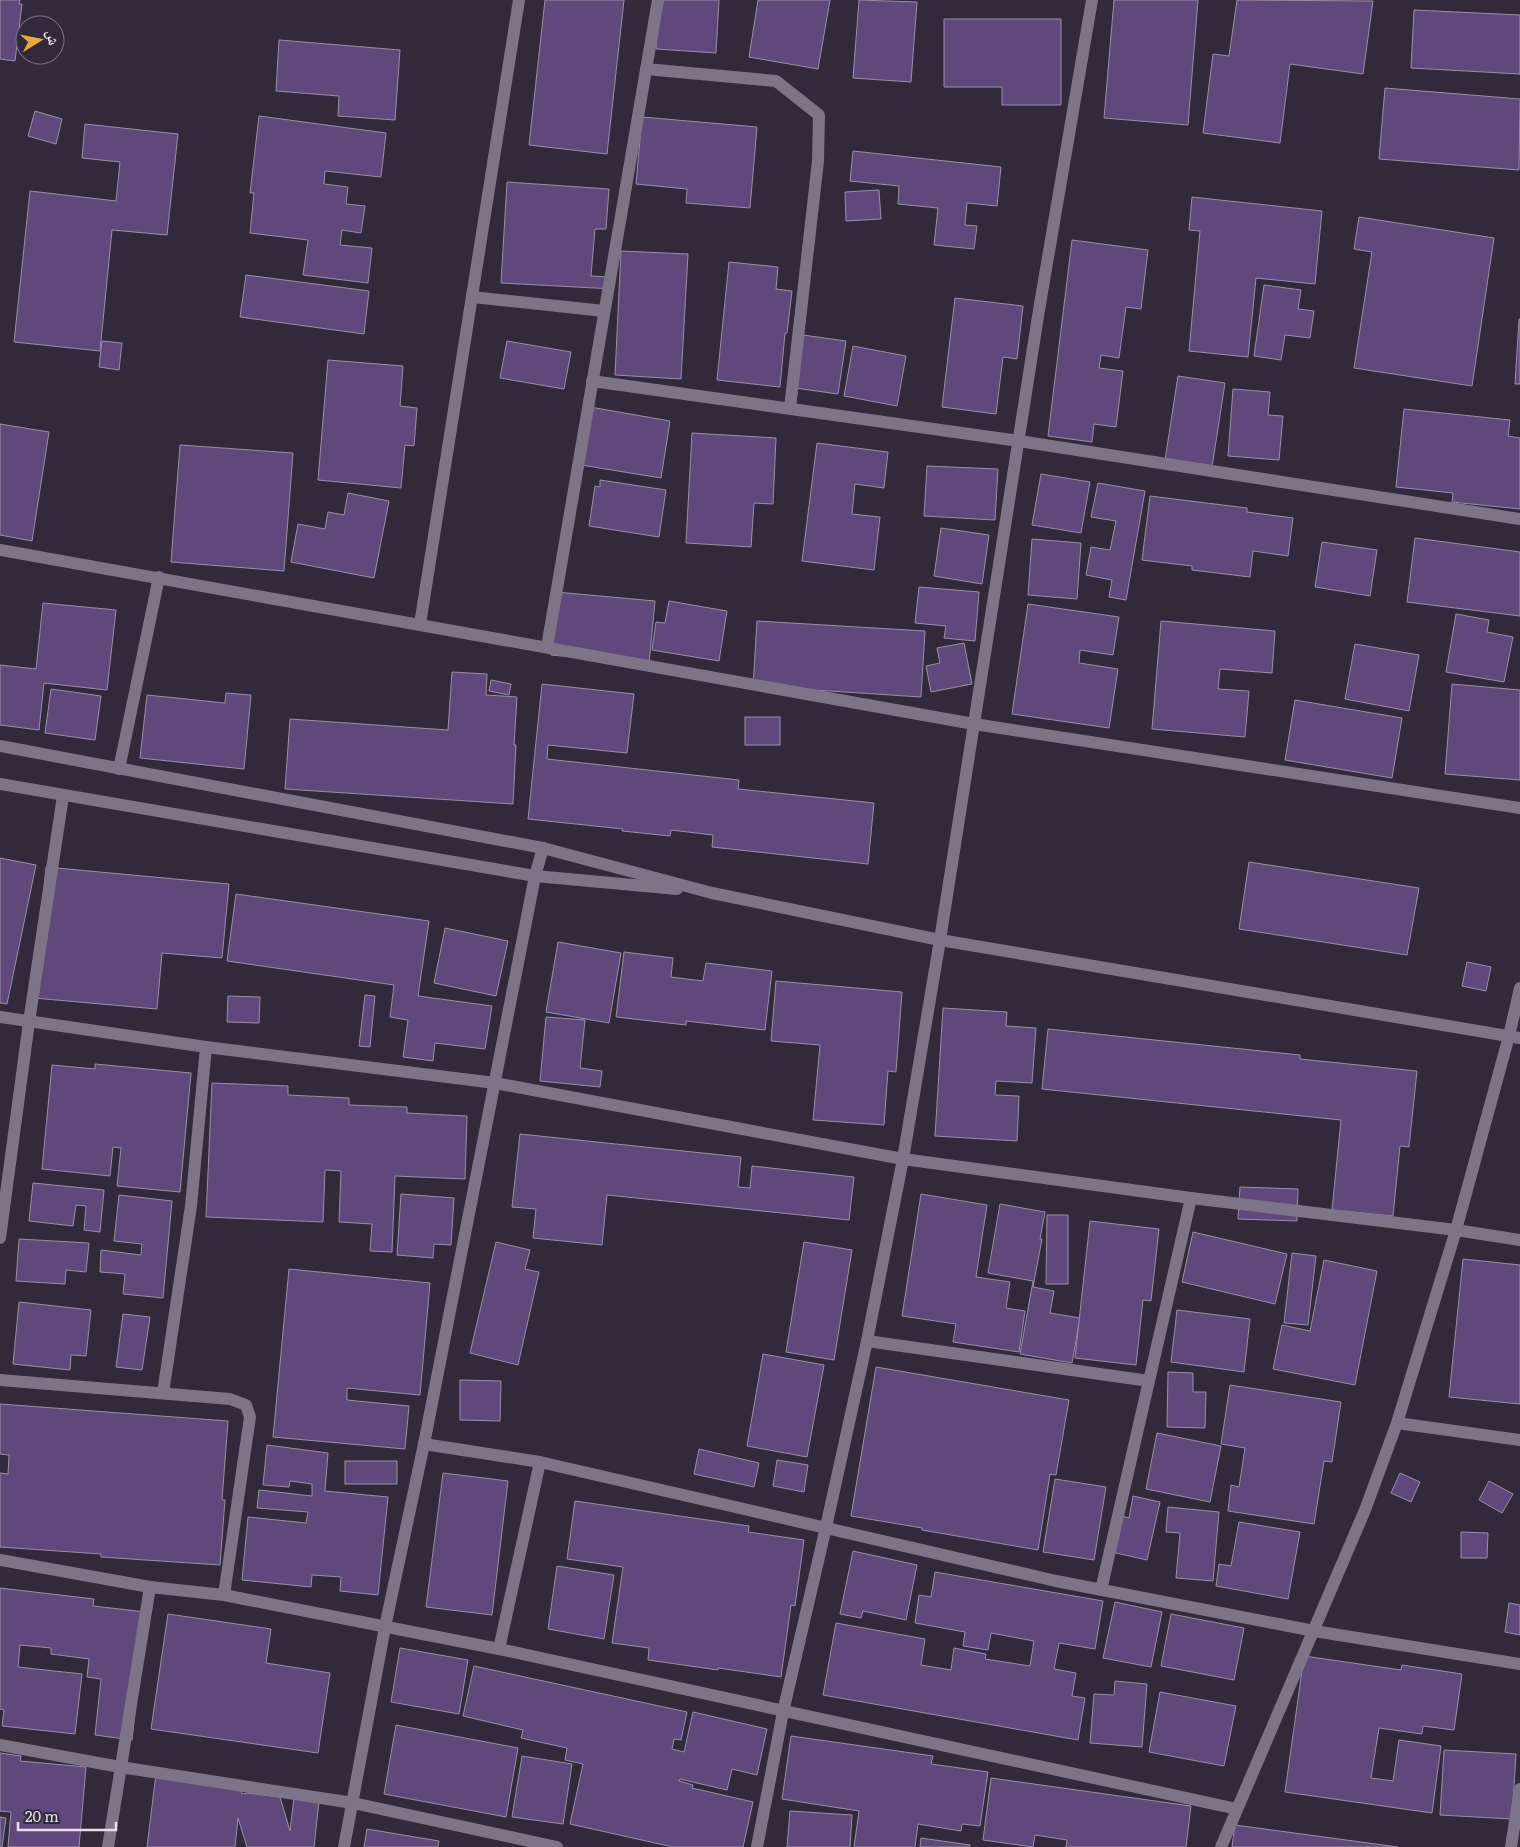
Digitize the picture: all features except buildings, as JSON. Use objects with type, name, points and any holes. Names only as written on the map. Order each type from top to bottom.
[{"type":"street","points":[[420,624],[519,0]]},
{"type":"street","points":[[547,647],[658,0]]},
{"type":"street","points":[[757,1847],[783,1712],[867,1341],[903,1158],[1092,0]]},
{"type":"street","points":[[646,69],[776,81],[819,115],[818,161],[790,408]]},
{"type":"street","points":[[472,297],[604,311]]},
{"type":"street","points":[[592,381],[1019,441],[1520,519]]},
{"type":"street","points":[[0,550],[974,724],[1520,808]]},
{"type":"street","points":[[119,769],[159,577]]},
{"type":"street","points":[[0,746],[543,848],[712,892],[940,940],[1514,1037]]},
{"type":"street","points":[[0,784],[535,876],[712,892]]},
{"type":"street","points":[[0,1238],[2,1210],[63,796]]},
{"type":"street","points":[[344,1847],[385,1627],[424,1444],[535,876],[543,848]]},
{"type":"street","points":[[1222,1847],[1365,1510],[1397,1422],[1514,1037],[1520,988]]},
{"type":"street","points":[[0,1017],[206,1048],[495,1083],[903,1158],[1191,1198],[1456,1230],[1520,1240]]},
{"type":"street","points":[[163,1393],[191,1206],[206,1048]]},
{"type":"street","points":[[1102,1590],[1191,1198]]},
{"type":"street","points":[[867,1341],[1149,1381]]},
{"type":"street","points":[[0,1380],[230,1399],[246,1405],[250,1417],[224,1595]]},
{"type":"street","points":[[1397,1422],[1520,1440]]},
{"type":"street","points":[[424,1444],[540,1462],[1056,1581],[1314,1631],[1520,1664]]},
{"type":"street","points":[[499,1649],[540,1462]]},
{"type":"street","points":[[0,1560],[150,1587],[224,1595],[499,1649],[1237,1809]]},
{"type":"street","points":[[108,1847],[150,1587]]},
{"type":"street","points":[[0,1745],[120,1767],[353,1803],[555,1847]]},
{"type":"street","points":[[1511,1847],[1520,1788]]}]
